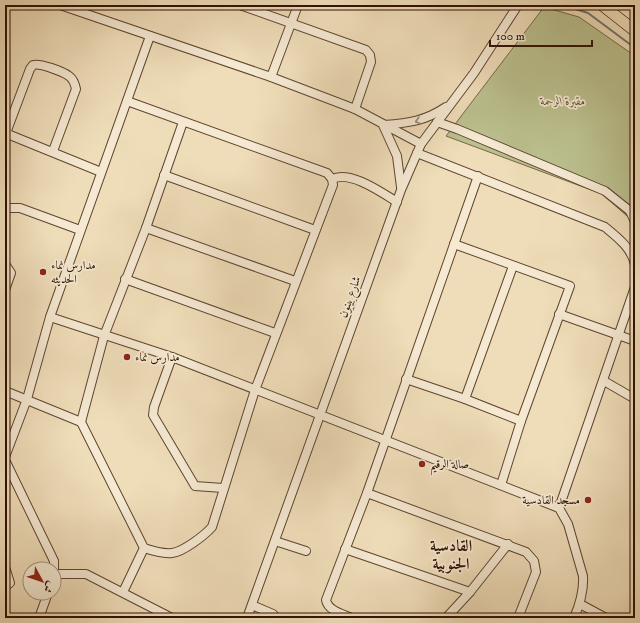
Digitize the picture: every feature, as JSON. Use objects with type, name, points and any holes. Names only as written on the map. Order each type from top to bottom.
[{"type":"main road","points":[[602,5],[635,31]]},
{"type":"street","points":[[60,5],[271,77],[354,109],[421,144]]},
{"type":"street","points":[[240,5],[366,50],[370,55],[371,62],[354,109]]},
{"type":"street","points":[[271,77],[298,5]]},
{"type":"street","name":"شارع بينون","points":[[247,618],[321,416],[396,202],[417,153],[421,144],[474,73],[518,5]]},
{"type":"street","points":[[54,561],[5,458],[27,399],[50,317],[150,36]]},
{"type":"street","points":[[53,152],[76,89],[74,82],[68,76],[39,64],[33,65],[30,69],[6,133],[101,172]]},
{"type":"street","points":[[5,391],[81,422],[144,548],[160,552],[174,553],[206,534],[212,527],[223,488],[275,333],[333,184],[332,179],[327,173],[127,101]]},
{"type":"street","points":[[383,125],[411,122],[431,117],[449,105]]},
{"type":"street","points":[[81,422],[104,336],[146,228],[183,122]]},
{"type":"street","points":[[437,122],[457,129],[605,192],[632,211],[635,222]]},
{"type":"street","points":[[383,125],[397,156],[401,190]]},
{"type":"street","points":[[417,153],[604,227],[620,238],[635,265]]},
{"type":"street","points":[[164,175],[314,230]]},
{"type":"street","points":[[332,179],[344,176],[350,178],[377,190],[396,202]]},
{"type":"street","points":[[352,618],[332,610],[327,605],[326,600],[386,441],[406,379],[478,176]]},
{"type":"street","points":[[5,208],[20,208],[80,230]]},
{"type":"street","points":[[146,228],[295,281]]},
{"type":"street","points":[[454,244],[570,286],[521,421],[501,485]]},
{"type":"street","points":[[5,264],[11,273],[5,290]]},
{"type":"street","points":[[465,399],[513,266]]},
{"type":"street","points":[[125,279],[275,333]]},
{"type":"street","points":[[560,508],[635,287]]},
{"type":"street","points":[[559,314],[635,341]]},
{"type":"street","points":[[50,317],[104,336],[172,357],[560,508],[568,524],[583,576],[584,584],[580,604],[574,618]]},
{"type":"street","points":[[172,357],[154,407],[153,415],[195,486],[223,488]]},
{"type":"street","points":[[406,379],[465,399],[521,421]]},
{"type":"street","points":[[604,381],[635,399]]},
{"type":"street","points":[[367,494],[508,544],[526,552],[534,561],[536,572],[518,618]]},
{"type":"street","points":[[275,541],[306,551]]},
{"type":"street","points":[[446,618],[470,592],[508,544]]},
{"type":"street","points":[[123,592],[144,548]]},
{"type":"street","points":[[345,549],[470,592]]},
{"type":"street","points":[[5,566],[10,583],[5,586]]},
{"type":"street","points":[[62,576],[86,574],[172,618]]},
{"type":"street","points":[[39,618],[45,601]]},
{"type":"street","points":[[580,604],[606,618]]},
{"type":"street","points":[[252,605],[273,614],[276,618]]},
{"type":"green space","name":"مقبرة الرحمة","points":[[544,7],[579,17],[635,56],[635,223],[602,194],[446,136]]},
{"type":"waterway","points":[[563,5],[588,13],[635,48]]},
{"type":"place","name":"مدارس نماء الحديثه","points":[[43,272]]},
{"type":"place","name":"مدارس نماء","points":[[127,357]]},
{"type":"place","name":"صالة الرقيم","points":[[422,464]]},
{"type":"place","name":"مسجد القادسية","points":[[588,500]]},
{"type":"district","name":"القادسية الجنوبية","points":[[451,555]]}]
